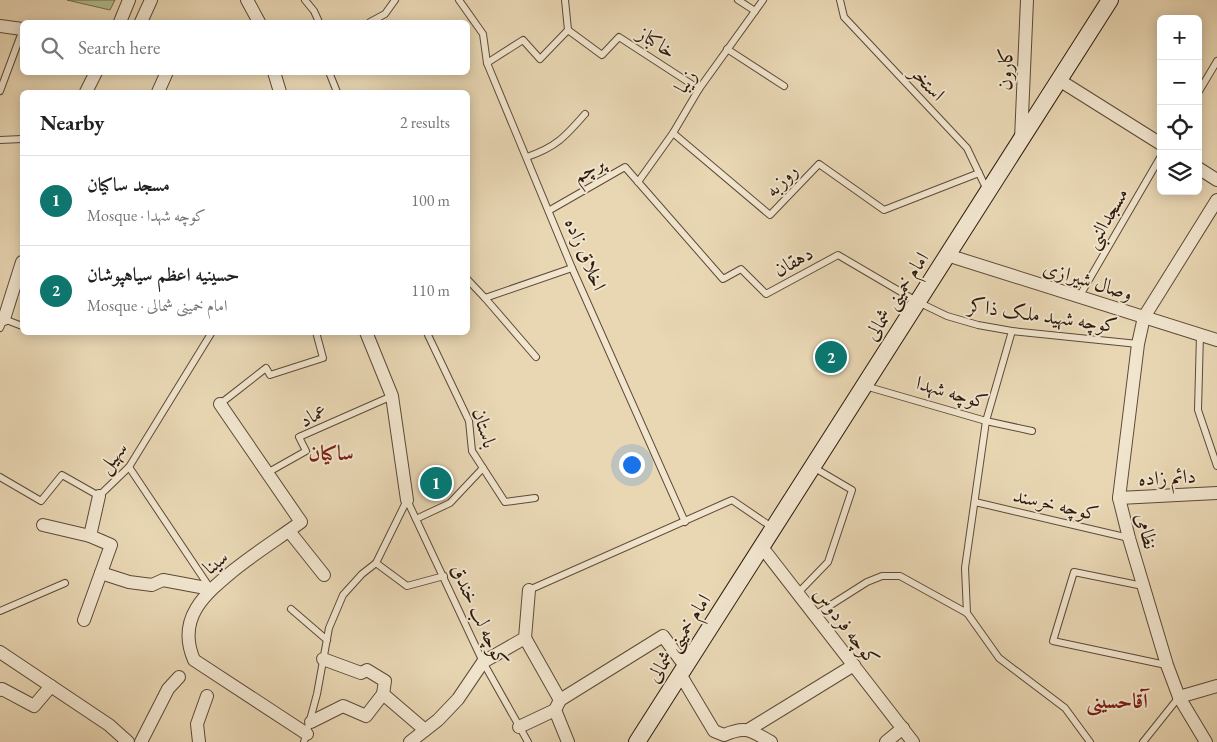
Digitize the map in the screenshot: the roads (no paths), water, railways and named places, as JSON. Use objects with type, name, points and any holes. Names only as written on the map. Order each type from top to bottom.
[{"type":"main road","name":"امام خمینی شمالی","points":[[636,742],[1110,0]]},
{"type":"street","points":[[121,20],[129,0]]},
{"type":"street","points":[[142,20],[151,0]]},
{"type":"street","points":[[247,0],[257,20]]},
{"type":"street","name":"کارون","points":[[1021,139],[1027,0]]},
{"type":"street","points":[[0,26],[20,30]]},
{"type":"street","points":[[87,90],[94,75]]},
{"type":"street","points":[[159,90],[166,75]]},
{"type":"street","points":[[275,75],[279,90]]},
{"type":"street","points":[[1059,80],[1157,141]]},
{"type":"street","points":[[1202,171],[1217,180]]},
{"type":"street","name":"نظامی","points":[[1206,742],[1179,697],[1167,665],[1129,538],[1120,498],[1138,344],[1144,317],[1217,200]]},
{"type":"street","name":"وصال شیرازی","points":[[947,255],[1217,340]]},
{"type":"street","points":[[2,324],[20,268]]},
{"type":"street","points":[[367,335],[392,396],[407,500]]},
{"type":"street","points":[[220,404],[301,522],[289,530],[324,575]]},
{"type":"street","name":"دائم زاده","points":[[1120,498],[1217,493]]},
{"type":"street","points":[[90,536],[99,496]]},
{"type":"street","points":[[43,525],[90,536],[111,545],[84,620]]},
{"type":"street","name":"سینا","points":[[289,530],[247,559],[201,599],[193,613],[188,632],[189,649],[194,660],[306,738]]},
{"type":"street","name":"کوچه فردوس","points":[[761,546],[913,742]]},
{"type":"street","points":[[101,573],[129,582],[152,585],[163,580],[211,589]]},
{"type":"street","points":[[529,590],[525,638],[558,705],[568,742]]},
{"type":"street","points":[[519,727],[558,705],[663,636],[714,731],[724,735],[736,730],[748,730],[771,742]]},
{"type":"street","points":[[410,742],[438,720],[458,699],[483,662],[525,638]]},
{"type":"street","points":[[0,652],[109,725],[128,742]]},
{"type":"street","points":[[311,722],[343,706],[366,716],[383,694],[385,681],[368,670],[361,673],[323,659]]},
{"type":"street","points":[[748,730],[854,665]]},
{"type":"street","points":[[141,742],[168,689],[179,677]]},
{"type":"street","points":[[0,690],[2,689],[34,706],[51,686]]},
{"type":"street","points":[[1179,697],[1217,686]]},
{"type":"street","points":[[383,694],[425,730]]},
{"type":"street","points":[[199,742],[198,724],[207,696]]},
{"type":"street","points":[[886,742],[903,728]]},
{"type":"lane","points":[[304,0],[314,11],[318,20]]},
{"type":"lane","points":[[374,20],[385,14],[395,0]]},
{"type":"lane","name":"اخلاق زاده","points":[[459,0],[483,34],[487,62],[550,210],[572,268],[685,522]]},
{"type":"lane","points":[[487,62],[523,40],[540,59],[568,30],[565,0]]},
{"type":"lane","points":[[738,0],[755,11]]},
{"type":"lane","name":"زیبا","points":[[638,182],[673,133],[699,89],[763,0]]},
{"type":"lane","name":"استخر","points":[[840,0],[844,17],[967,148],[988,192]]},
{"type":"lane","name":"خاکباز","points":[[568,30],[602,55],[619,37],[699,89]]},
{"type":"lane","points":[[0,91],[20,36]]},
{"type":"lane","points":[[727,49],[784,86]]},
{"type":"lane","points":[[1202,86],[1217,61]]},
{"type":"lane","points":[[331,75],[336,90]]},
{"type":"lane","points":[[527,157],[546,150],[566,136],[585,114]]},
{"type":"lane","name":"روزبه","points":[[673,133],[770,215],[819,164],[884,210],[979,173]]},
{"type":"lane","points":[[0,140],[20,139]]},
{"type":"lane","name":"مسجدالنبی","points":[[1079,297],[1157,163]]},
{"type":"lane","name":"پرچم","points":[[550,210],[625,167],[638,182]]},
{"type":"lane","name":"دهقان","points":[[638,182],[723,279],[741,269],[766,294],[838,255],[918,302]]},
{"type":"lane","points":[[484,298],[572,268]]},
{"type":"lane","points":[[470,282],[536,357]]},
{"type":"lane","name":"کوچه شهید ملک ذاکر","points":[[918,302],[947,316],[978,325],[1012,331],[1138,344]]},
{"type":"lane","points":[[2,324],[20,326]]},
{"type":"lane","points":[[967,613],[965,568],[986,421],[1012,331]]},
{"type":"lane","points":[[1200,334],[1198,410],[1217,466]]},
{"type":"lane","name":"سهیل","points":[[0,477],[41,501],[62,475],[99,496],[129,467],[210,335]]},
{"type":"lane","points":[[220,404],[266,368],[270,375],[323,358],[317,335]]},
{"type":"lane","name":"باستان","points":[[428,335],[469,421],[472,451],[505,502],[535,498]]},
{"type":"lane","name":"کوچه شهدا","points":[[864,386],[986,421],[1032,431]]},
{"type":"lane","name":"عماد","points":[[267,473],[306,450],[299,437],[392,396]]},
{"type":"lane","points":[[129,467],[211,589]]},
{"type":"lane","points":[[798,593],[828,562],[852,490],[812,467]]},
{"type":"lane","points":[[416,518],[450,503],[483,468]]},
{"type":"lane","points":[[306,738],[330,628],[343,595],[362,574],[376,563],[407,500]]},
{"type":"lane","name":"کوچه لب خندق","points":[[407,500],[483,662],[528,742]]},
{"type":"lane","points":[[529,590],[732,500],[773,528]]},
{"type":"lane","name":"کوچه خرسند","points":[[975,502],[1129,538]]},
{"type":"lane","points":[[376,563],[407,586],[444,576]]},
{"type":"lane","points":[[1143,586],[1074,572],[1053,641],[1167,665]]},
{"type":"lane","points":[[815,615],[867,582],[882,576],[900,576],[967,613],[999,658],[1065,708],[1090,742]]},
{"type":"lane","points":[[0,611],[65,583]]},
{"type":"lane","points":[[291,609],[327,640]]},
{"type":"lane","points":[[1143,742],[1179,697]]},
{"type":"place","name":"حسینیه اعظم سیاهپوشان","points":[[831,357]]},
{"type":"place","name":"مسجد ساکیان","points":[[436,483]]},
{"type":"district","name":"ساکیان","points":[[331,453]]},
{"type":"district","name":"آقاحسینی","points":[[1117,701]]}]
